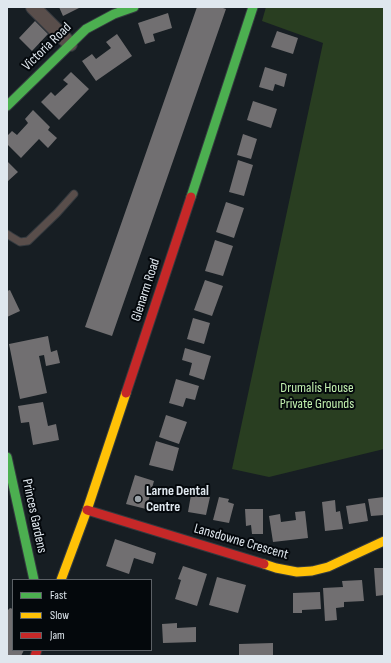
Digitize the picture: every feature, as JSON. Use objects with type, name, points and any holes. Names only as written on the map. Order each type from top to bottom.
[{"type":"main road","name":"Victoria Road","points":[[7,106],[86,29],[114,14],[134,7]]},
{"type":"main road","name":"Glenarm Road","points":[[61,579],[87,510],[127,392],[253,7]]},
{"type":"main road","name":"Princes Gardens","points":[[7,457],[34,579]]},
{"type":"main road","name":"Lansdowne Crescent","points":[[87,510],[276,568],[297,572],[312,571],[328,567],[384,541]]},
{"type":"street","points":[[33,7],[70,44]]},
{"type":"lane","points":[[7,234],[20,242],[28,241],[74,194]]},
{"type":"green space","name":"Drumalis House Private Grounds","points":[[266,7],[384,7],[384,449],[269,477],[232,469],[323,43],[262,21]]},
{"type":"building","points":[[59,7],[81,7],[63,16]]},
{"type":"building","points":[[197,7],[220,7],[226,9],[112,336],[85,327]]},
{"type":"building","points":[[168,13],[172,28],[153,34],[155,41],[145,44],[138,23]]},
{"type":"building","points":[[35,21],[48,34],[32,51],[19,38]]},
{"type":"building","points":[[277,31],[298,38],[293,54],[271,47]]},
{"type":"building","points":[[117,34],[132,56],[96,81],[82,61],[92,54],[96,59],[111,48],[106,42]]},
{"type":"building","points":[[265,67],[287,74],[284,87],[275,84],[273,91],[259,87]]},
{"type":"building","points":[[71,72],[89,89],[59,120],[41,102],[51,92],[55,96],[68,84],[63,80]]},
{"type":"building","points":[[253,101],[277,109],[271,128],[247,120]]},
{"type":"building","points":[[33,110],[50,127],[48,130],[57,138],[48,148],[39,139],[21,158],[7,144],[7,136],[12,131],[17,135],[28,123],[25,119]]},
{"type":"building","points":[[243,134],[257,139],[251,159],[237,155]]},
{"type":"building","points":[[238,160],[253,165],[244,196],[229,192]]},
{"type":"building","points":[[7,161],[18,172],[8,181],[7,181]]},
{"type":"building","points":[[226,202],[244,208],[234,238],[216,232]]},
{"type":"building","points":[[215,240],[233,246],[223,276],[205,271]]},
{"type":"building","points":[[205,280],[223,286],[212,316],[194,310]]},
{"type":"building","points":[[10,290],[20,311],[7,317],[7,291]]},
{"type":"building","points":[[193,318],[210,323],[204,344],[187,339]]},
{"type":"building","points":[[48,336],[51,352],[57,350],[60,363],[46,366],[44,355],[39,356],[47,393],[20,399],[9,344]]},
{"type":"building","points":[[185,348],[211,356],[204,380],[189,375],[192,363],[182,360]]},
{"type":"building","points":[[176,379],[199,386],[195,400],[186,398],[183,407],[169,403]]},
{"type":"building","points":[[43,402],[48,426],[56,424],[59,440],[33,445],[29,422],[21,423],[18,406]]},
{"type":"building","points":[[166,415],[187,422],[179,444],[159,437]]},
{"type":"building","points":[[156,441],[179,448],[173,471],[149,465]]},
{"type":"building","points":[[135,475],[154,481],[146,509],[126,504]]},
{"type":"building","points":[[192,489],[203,491],[202,496],[210,497],[206,515],[188,512]]},
{"type":"building","points":[[219,497],[229,499],[228,502],[234,504],[229,523],[213,520]]},
{"type":"building","points":[[384,497],[384,515],[371,516],[368,499]]},
{"type":"building","points":[[335,500],[336,512],[340,511],[343,529],[325,531],[322,502]]},
{"type":"building","points":[[365,503],[368,521],[349,524],[346,506]]},
{"type":"building","points":[[245,509],[263,509],[263,534],[252,534],[251,525],[246,526]]},
{"type":"building","points":[[305,511],[308,538],[273,542],[269,516],[280,514],[281,522],[296,520],[295,512]]},
{"type":"building","points":[[115,539],[156,553],[153,564],[134,558],[129,574],[106,566]]},
{"type":"building","points":[[183,566],[207,574],[197,606],[175,599],[181,580],[178,579]]},
{"type":"building","points":[[374,568],[384,568],[384,595],[376,596]]},
{"type":"building","points":[[217,577],[246,585],[238,613],[209,605]]},
{"type":"building","points":[[362,580],[364,601],[344,602],[344,607],[336,608],[337,620],[325,621],[323,588],[343,587],[342,581]]},
{"type":"building","points":[[320,592],[321,609],[302,610],[302,613],[293,613],[293,593]]},
{"type":"building","points":[[10,608],[12,609],[12,651],[24,651],[21,656],[7,656],[7,611]]},
{"type":"building","points":[[177,623],[177,628],[196,627],[196,642],[163,643],[162,624]]},
{"type":"building","points":[[273,643],[273,656],[239,656],[239,644]]},
{"type":"traffic: fast","points":[[7,106],[86,29],[114,14],[134,7]]},
{"type":"traffic: fast","points":[[191,197],[253,7]]},
{"type":"traffic: fast","points":[[7,457],[34,579]]},
{"type":"traffic: slow","points":[[61,579],[87,510],[126,393]]},
{"type":"traffic: slow","points":[[264,564],[297,572],[312,571],[328,567],[384,541]]},
{"type":"traffic: jam","points":[[126,393],[191,197]]},
{"type":"traffic: jam","points":[[87,510],[264,564]]},
{"type":"traffic: jam","points":[[35,656],[37,651]]},
{"type":"place","name":"Larne Dental Centre","points":[[138,499]]}]
